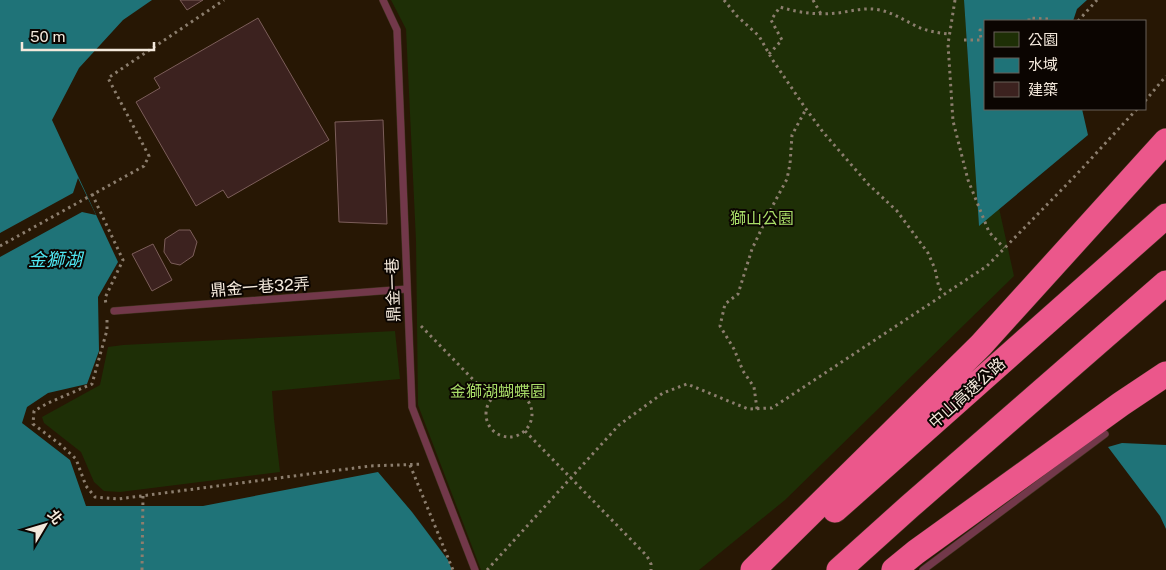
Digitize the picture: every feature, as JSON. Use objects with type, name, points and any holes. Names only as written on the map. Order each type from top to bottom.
[{"type":"highway","points":[[753,570],[981,345],[1166,141]]},
{"type":"highway","name":"中山高速公路","points":[[768,570],[1166,216]]},
{"type":"highway","points":[[840,570],[908,507],[1166,282]]},
{"type":"highway","points":[[1121,404],[1166,365]]},
{"type":"highway","points":[[894,570],[916,552],[1121,404],[1166,374]]},
{"type":"lane","name":"鼎金一巷","points":[[383,0],[397,30],[412,407],[475,570]]},
{"type":"lane","name":"鼎金一巷32弄","points":[[114,311],[407,289]]},
{"type":"lane","points":[[923,570],[1105,434]]},
{"type":"path","points":[[0,246],[144,166],[149,156],[108,78],[224,0]]},
{"type":"path","points":[[724,0],[737,16],[759,36],[806,109],[868,184],[897,211],[928,253],[935,269],[939,288],[944,294]]},
{"type":"path","points":[[813,0],[821,14]]},
{"type":"path","points":[[954,0],[948,44],[953,121],[968,180],[989,232],[1004,248]]},
{"type":"path","points":[[1079,20],[1097,0]]},
{"type":"path","points":[[769,54],[782,40],[770,20],[780,7],[800,13],[821,14],[860,8],[880,10],[901,17],[916,26],[936,33],[950,34]]},
{"type":"path","points":[[1029,20],[1029,18],[1049,20]]},
{"type":"path","points":[[964,40],[981,40],[980,30],[984,30]]},
{"type":"path","points":[[1146,99],[1166,76]]},
{"type":"path","points":[[756,409],[754,387],[720,326],[725,304],[738,294],[752,250],[787,179],[792,135],[806,109]]},
{"type":"path","points":[[487,570],[619,425],[663,393],[687,384],[748,409],[772,408],[987,266],[1076,176],[1136,110]]},
{"type":"path","points":[[92,194],[123,260],[105,298],[106,306]]},
{"type":"path","points":[[408,313],[492,399]]},
{"type":"path","points":[[106,314],[107,330],[92,384],[48,403],[34,412],[33,424],[76,459],[86,486],[95,497],[118,499],[370,466],[434,464]]},
{"type":"path","points":[[509,392],[523,396],[530,406],[532,413],[530,425],[525,431],[519,436],[504,437],[492,430],[488,424],[486,414],[492,399],[501,393],[509,392]]},
{"type":"path","points":[[525,431],[647,556],[651,564],[651,570]]},
{"type":"path","points":[[410,465],[453,570]]},
{"type":"path","points":[[142,570],[143,496]]},
{"type":"green space","name":"獅山公園","points":[[391,0],[964,0],[979,225],[999,208],[1014,276],[785,500],[699,570],[481,570],[418,405],[416,241],[406,29]]},
{"type":"green space","points":[[395,331],[400,379],[272,391],[280,472],[120,492],[104,491],[94,482],[81,452],[44,423],[42,417],[100,385],[108,347]]},
{"type":"water","name":"金獅湖","points":[[0,0],[152,0],[123,20],[79,68],[52,120],[118,262],[98,297],[99,351],[87,384],[48,393],[27,407],[22,423],[70,460],[86,506],[203,506],[378,472],[412,512],[448,560],[452,570],[0,570]]},
{"type":"water","points":[[964,0],[1087,0],[1077,9],[1073,20],[984,20],[984,110],[1082,110],[1088,135],[979,226]]},
{"type":"water","points":[[1122,443],[1166,445],[1166,529],[1160,516],[1108,447]]},
{"type":"pier","points":[[78,178],[96,215],[82,212],[0,257],[0,233],[73,193]]},
{"type":"building","points":[[180,0],[203,0],[187,10]]},
{"type":"building","points":[[258,18],[329,140],[228,198],[223,190],[196,206],[136,102],[160,88],[154,78]]},
{"type":"building","points":[[383,120],[387,224],[339,222],[335,122]]},
{"type":"building","points":[[179,230],[190,230],[197,242],[193,256],[180,265],[171,263],[164,252],[165,239]]},
{"type":"building","points":[[153,244],[172,280],[152,291],[132,254]]},
{"type":"park label","name":"金獅湖蝴蝶園","points":[[498,391]]}]
